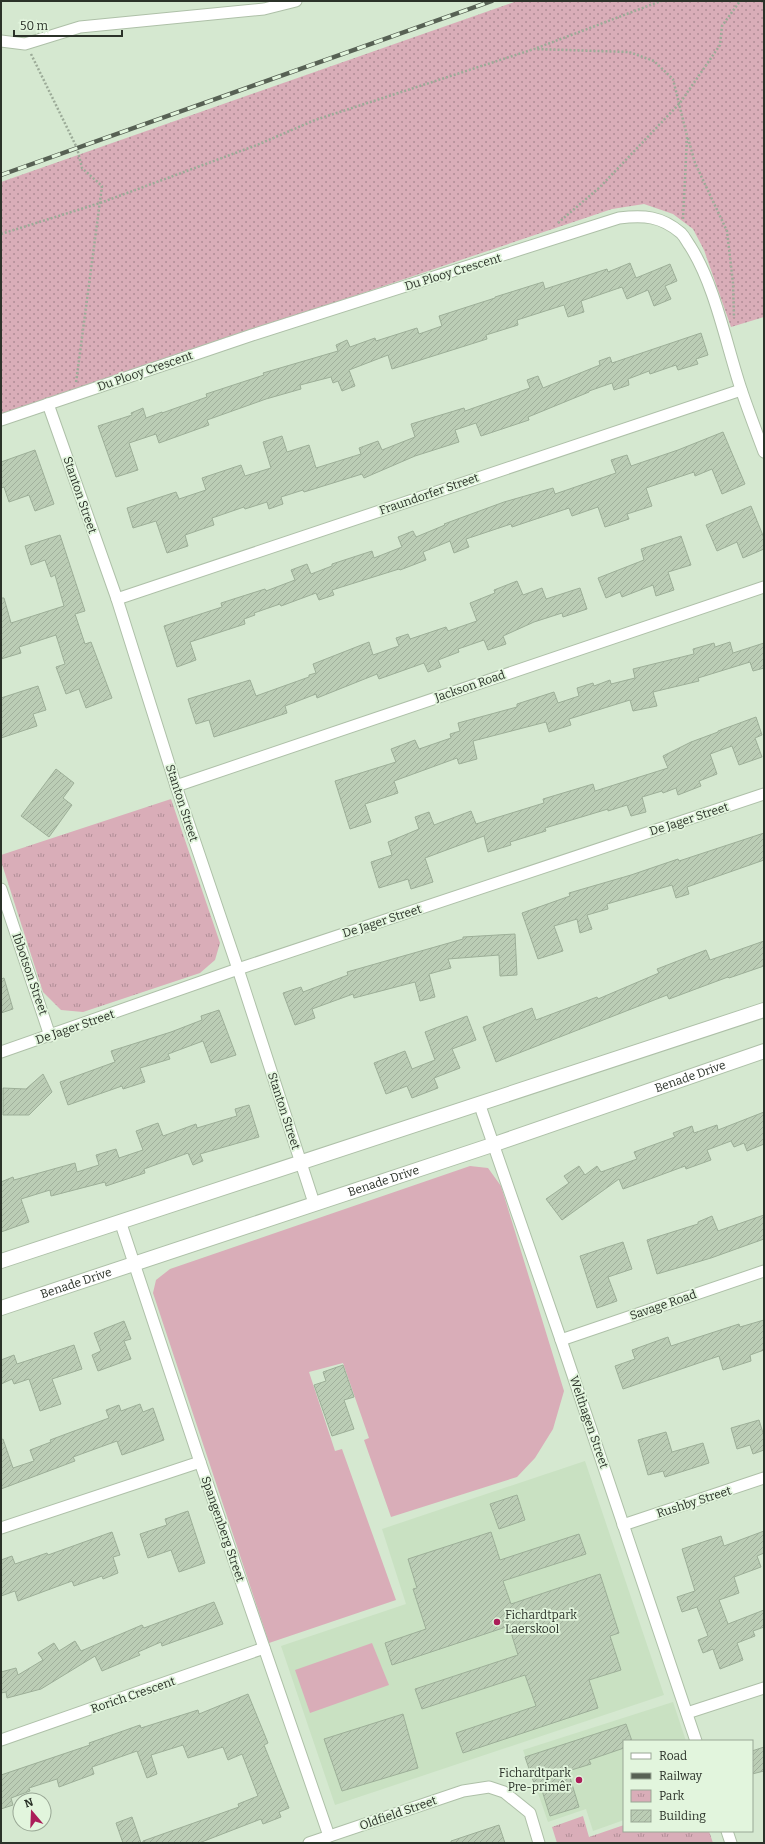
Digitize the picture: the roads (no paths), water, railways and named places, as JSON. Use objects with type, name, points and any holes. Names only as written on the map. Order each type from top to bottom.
[{"type":"street","points":[[1,40],[25,44],[80,27],[264,9],[296,1]]},
{"type":"street","name":"Du Plooy Crescent","points":[[1,420],[252,335],[619,218],[639,216],[653,218],[668,224],[683,234],[704,272],[741,390],[764,452]]},
{"type":"street","name":"Fraundorfer Street","points":[[117,599],[741,390]]},
{"type":"street","name":"Stanton Street","points":[[48,404],[117,599],[176,786],[238,969],[314,1203]]},
{"type":"street","name":"Jackson Road","points":[[176,786],[764,587]]},
{"type":"street","name":"De Jager Street","points":[[1,1052],[238,969],[764,794]]},
{"type":"street","name":"Ibbotson Street","points":[[1,889],[50,1036]]},
{"type":"street","points":[[1,1261],[764,1010]]},
{"type":"street","name":"Benade Drive","points":[[1,1308],[495,1144],[764,1051]]},
{"type":"street","name":"Welthagen Street","points":[[479,1103],[495,1144],[696,1740]]},
{"type":"street","name":"Spangenberg Street","points":[[120,1221],[200,1462],[329,1836]]},
{"type":"street","name":"Savage Road","points":[[561,1340],[764,1271]]},
{"type":"street","points":[[1,1528],[200,1462]]},
{"type":"street","name":"Rushby Street","points":[[623,1525],[764,1478]]},
{"type":"street","name":"Rorich Crescent","points":[[1,1740],[264,1648]]},
{"type":"street","points":[[687,1713],[764,1688]]},
{"type":"street","name":"Oldfield Street","points":[[309,1843],[463,1791],[489,1787],[504,1792],[530,1813],[540,1843]]},
{"type":"street","points":[[727,1832],[731,1843]]},
{"type":"railway","points":[[1,175],[492,1]]},
{"type":"place","name":"Fichardtpark Laerskool","points":[[497,1622]]},
{"type":"place","name":"Fichardtpark Pre-primêr","points":[[579,1780]]}]
